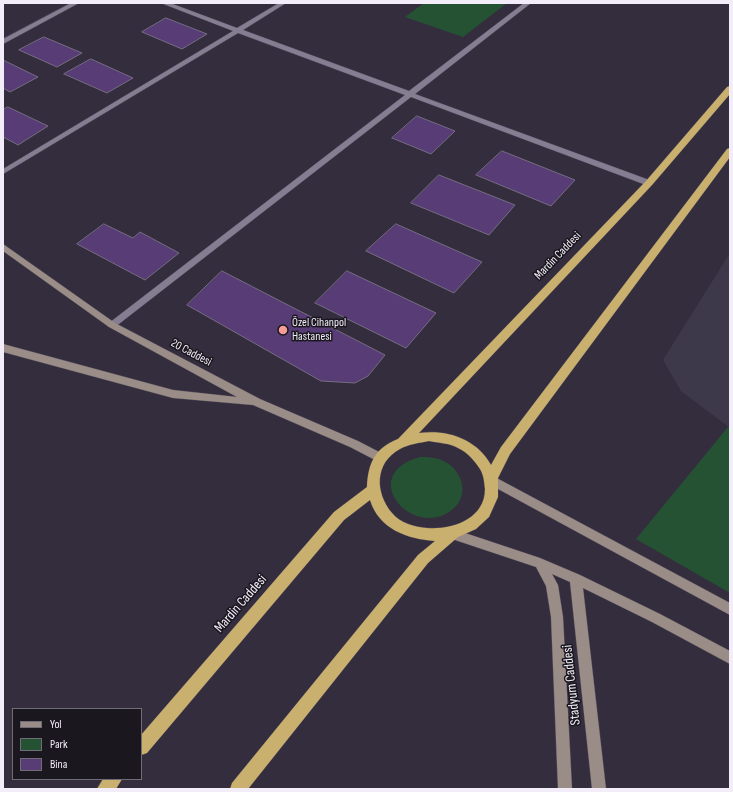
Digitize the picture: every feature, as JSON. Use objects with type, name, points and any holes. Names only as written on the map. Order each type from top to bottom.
[{"type":"highway","name":"Mardin Caddesi","points":[[453,534],[417,534],[400,527],[387,517],[377,504],[373,490],[374,473],[381,458],[391,448],[404,440],[649,183],[730,89]]},
{"type":"highway","name":"Mardin Caddesi","points":[[491,480],[505,451],[730,151]]},
{"type":"highway","name":"Mardin Caddesi","points":[[238,789],[423,559],[453,534],[471,526],[484,513],[491,497],[491,480],[486,466],[477,455],[465,445],[451,439],[435,436],[419,436],[404,440]]},
{"type":"highway","name":"Mardin Caddesi","points":[[142,746],[339,516],[373,490]]},
{"type":"highway","points":[[105,789],[113,780]]},
{"type":"street","points":[[3,42],[76,3]]},
{"type":"street","points":[[164,3],[649,183]]},
{"type":"street","points":[[3,172],[282,3]]},
{"type":"street","points":[[112,325],[528,3]]},
{"type":"street","name":"20 Caddesi","points":[[3,247],[112,325],[256,402],[354,444],[381,458]]},
{"type":"street","points":[[3,348],[173,394],[256,402]]},
{"type":"street","points":[[491,480],[730,608]]},
{"type":"street","points":[[453,534],[540,563],[576,579],[656,618],[730,658]]},
{"type":"street","points":[[540,563],[552,586],[557,617],[565,789]]},
{"type":"street","name":"Stadyum Caddesi","points":[[576,579],[599,789]]},
{"type":"shaded area","points":[[730,253],[730,428],[681,391],[663,360]]},
{"type":"green space","points":[[424,3],[507,3],[463,37],[405,17]]},
{"type":"green space","points":[[728,427],[730,428],[730,593],[636,539]]},
{"type":"green space","points":[[420,457],[436,458],[448,464],[454,468],[461,482],[462,496],[458,503],[453,509],[438,517],[422,517],[408,512],[398,502],[392,490],[392,477],[401,466]]},
{"type":"building","points":[[166,18],[207,34],[182,49],[142,32]]},
{"type":"building","points":[[44,37],[82,53],[57,67],[19,50]]},
{"type":"building","points":[[91,59],[133,78],[107,93],[64,74]]},
{"type":"building","points":[[3,60],[38,77],[10,92],[3,88]]},
{"type":"building","points":[[8,107],[48,126],[18,145],[3,137],[3,110]]},
{"type":"building","points":[[417,116],[455,131],[431,154],[392,138]]},
{"type":"building","points":[[502,151],[575,180],[551,206],[476,175]]},
{"type":"building","points":[[439,175],[515,205],[489,235],[411,203]]},
{"type":"building","points":[[104,224],[133,238],[140,232],[179,253],[145,280],[77,244]]},
{"type":"building","points":[[396,224],[482,262],[454,293],[366,251]]},
{"type":"building","name":"Özel Cihanpol Hastanesi","points":[[222,271],[385,355],[368,376],[355,383],[321,381],[187,305]]},
{"type":"building","points":[[347,271],[436,313],[406,348],[315,303]]},
{"type":"place","name":"Özel Cihanpol Hastanesi","points":[[283,330]]}]
